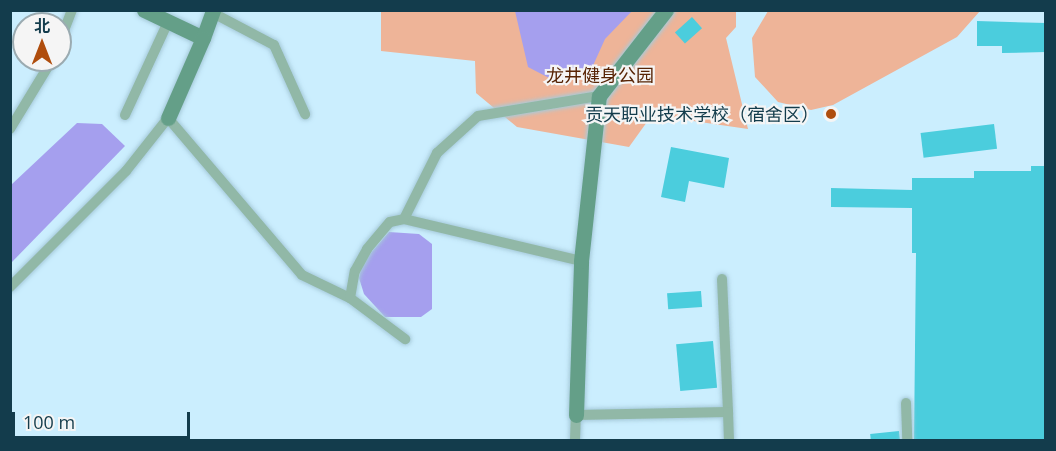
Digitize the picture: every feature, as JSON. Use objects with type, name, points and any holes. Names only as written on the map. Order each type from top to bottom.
[{"type":"street","points":[[144,10],[203,38]]},
{"type":"street","points":[[575,441],[581,261],[599,96],[666,10]]},
{"type":"street","points":[[10,287],[126,171],[168,118],[213,12],[274,45],[305,114]]},
{"type":"street","points":[[125,115],[168,22]]},
{"type":"street","points":[[10,129],[45,72]]},
{"type":"street","points":[[404,219],[437,153],[478,117],[599,96]]},
{"type":"street","points":[[168,118],[302,275],[350,298],[405,339]]},
{"type":"street","points":[[350,298],[355,271],[367,249],[390,222],[404,219],[581,261]]},
{"type":"street","points":[[722,279],[729,441]]},
{"type":"street","points":[[906,403],[907,441]]},
{"type":"street","points":[[576,415],[728,412]]},
{"type":"green space","name":"龙井健身公园","points":[[381,11],[736,11],[736,27],[726,38],[748,129],[652,115],[629,147],[517,127],[476,93],[475,61],[381,51]]},
{"type":"green space","points":[[768,11],[980,11],[957,37],[833,105],[811,110],[778,102],[755,77],[752,38]]},
{"type":"shaded area","points":[[515,11],[632,11],[605,39],[591,70],[576,78],[553,80],[528,67]]},
{"type":"shaded area","points":[[77,123],[102,124],[125,146],[11,263],[11,185]]},
{"type":"shaded area","points":[[389,232],[419,234],[432,244],[432,309],[421,317],[385,317],[364,294],[359,278],[362,263]]},
{"type":"building","points":[[692,17],[702,28],[685,44],[675,32]]},
{"type":"building","points":[[977,21],[1046,23],[1046,52],[1002,53],[1002,46],[977,46]]},
{"type":"building","points":[[994,124],[997,149],[924,158],[921,133]]},
{"type":"building","points":[[671,147],[729,158],[724,188],[689,181],[685,202],[661,197]]},
{"type":"building","points":[[1031,166],[1046,166],[1046,439],[914,441],[916,253],[912,253],[912,208],[831,207],[831,188],[912,190],[912,178],[974,178],[974,171],[1031,171]]},
{"type":"building","points":[[701,291],[702,307],[668,309],[667,293]]},
{"type":"building","points":[[713,341],[717,388],[680,391],[676,344]]},
{"type":"building","points":[[899,431],[900,440],[871,440],[870,434]]},
{"type":"place","name":"贡天职业技术学校（宿舍区）","points":[[831,114]]}]
